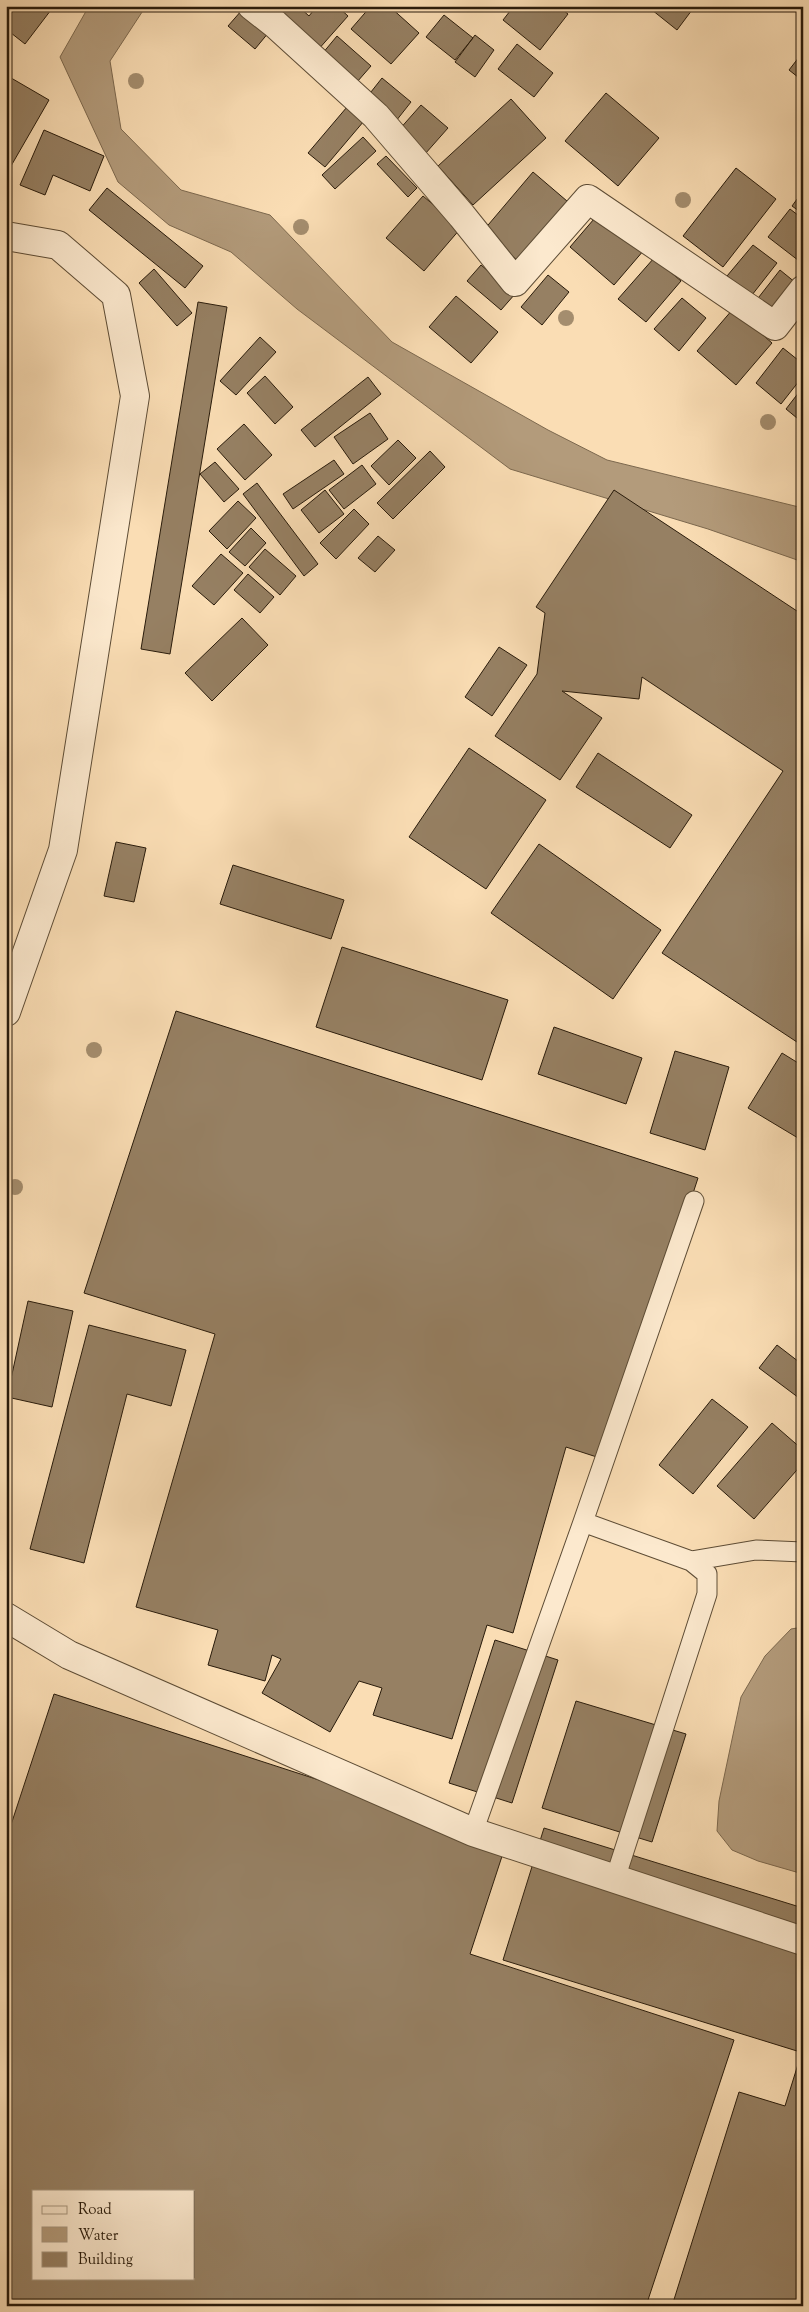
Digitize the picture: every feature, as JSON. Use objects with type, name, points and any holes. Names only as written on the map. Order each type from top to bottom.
[{"type":"street","points":[[252,6],[275,24],[376,116],[462,216],[515,282],[588,199],[775,326],[803,290]]},
{"type":"street","points":[[6,236],[58,245],[116,296],[135,396],[63,850],[6,1012]]},
{"type":"street","points":[[6,1617],[69,1655],[473,1832],[803,1941]]},
{"type":"lane","points":[[473,1832],[694,1201]]},
{"type":"lane","points":[[583,1522],[691,1561],[707,1574],[707,1594],[615,1879]]},
{"type":"lane","points":[[691,1561],[756,1550],[803,1552]]},
{"type":"water","points":[[89,6],[146,6],[110,61],[121,129],[181,190],[270,215],[392,342],[548,430],[607,460],[803,508],[803,562],[708,529],[510,469],[297,309],[231,252],[169,225],[118,182],[60,57]]},
{"type":"water","points":[[803,1627],[803,1874],[758,1861],[732,1850],[717,1831],[719,1801],[741,1697],[765,1656],[791,1629]]},
{"type":"building","points":[[6,6],[54,6],[25,44],[6,29]]},
{"type":"building","points":[[266,6],[298,6],[309,16],[317,6],[337,6],[348,16],[317,51]]},
{"type":"building","points":[[371,6],[389,6],[419,33],[391,64],[351,29]]},
{"type":"building","points":[[514,6],[558,6],[568,14],[540,50],[503,20]]},
{"type":"building","points":[[647,6],[695,6],[677,30]]},
{"type":"building","points":[[242,10],[269,32],[255,49],[228,26]]},
{"type":"building","points":[[444,15],[473,38],[455,60],[426,37]]},
{"type":"building","points":[[475,35],[494,50],[475,77],[455,62]]},
{"type":"building","points":[[337,36],[371,66],[350,90],[317,60]]},
{"type":"building","points":[[517,44],[553,73],[534,97],[498,69]]},
{"type":"building","points":[[803,52],[803,81],[789,70]]},
{"type":"building","points":[[6,75],[49,100],[11,166],[6,164]]},
{"type":"building","points":[[382,78],[411,102],[396,121],[367,97]]},
{"type":"building","points":[[606,93],[659,138],[618,186],[565,141]]},
{"type":"building","points":[[511,99],[546,138],[473,205],[438,166]]},
{"type":"building","points":[[421,105],[448,128],[425,154],[398,131]]},
{"type":"building","points":[[347,107],[364,121],[325,167],[308,153]]},
{"type":"building","points":[[44,130],[104,156],[90,191],[53,175],[45,195],[20,185]]},
{"type":"building","points":[[363,137],[376,151],[335,189],[322,175]]},
{"type":"building","points":[[386,156],[417,188],[408,197],[377,164]]},
{"type":"building","points":[[736,168],[776,199],[723,267],[683,236]]},
{"type":"building","points":[[533,172],[574,207],[524,266],[483,231]]},
{"type":"building","points":[[107,188],[203,266],[185,288],[89,210]]},
{"type":"building","points":[[803,191],[803,214],[792,206]]},
{"type":"building","points":[[423,196],[461,228],[424,271],[386,238]]},
{"type":"building","points":[[790,209],[803,219],[803,264],[768,237]]},
{"type":"building","points":[[600,212],[644,250],[614,285],[570,247]]},
{"type":"building","points":[[753,245],[777,263],[752,295],[727,276]]},
{"type":"building","points":[[654,258],[681,281],[646,322],[618,299]]},
{"type":"building","points":[[481,265],[515,294],[501,310],[467,281]]},
{"type":"building","points":[[154,269],[192,313],[177,326],[139,283]]},
{"type":"building","points":[[780,270],[796,283],[771,315],[755,302]]},
{"type":"building","points":[[548,275],[569,292],[542,325],[521,307]]},
{"type":"building","points":[[456,296],[498,332],[471,363],[429,327]]},
{"type":"building","points":[[682,298],[706,318],[679,351],[654,329]]},
{"type":"building","points":[[198,302],[227,307],[170,654],[141,649]]},
{"type":"building","points":[[733,309],[772,343],[736,385],[697,351]]},
{"type":"building","points":[[260,337],[276,352],[236,395],[220,381]]},
{"type":"building","points":[[783,348],[803,364],[803,376],[781,404],[756,383]]},
{"type":"building","points":[[265,376],[293,407],[275,424],[247,393]]},
{"type":"building","points":[[368,377],[381,394],[315,447],[301,430]]},
{"type":"building","points":[[803,387],[803,423],[786,409]]},
{"type":"building","points":[[370,413],[388,439],[353,464],[334,437]]},
{"type":"building","points":[[244,424],[272,455],[245,480],[217,449]]},
{"type":"building","points":[[398,440],[416,458],[389,485],[371,466]]},
{"type":"building","points":[[430,451],[445,467],[393,519],[377,503]]},
{"type":"building","points":[[334,460],[344,474],[293,509],[283,494]]},
{"type":"building","points":[[215,462],[239,489],[224,502],[200,474]]},
{"type":"building","points":[[362,465],[376,484],[344,509],[329,490]]},
{"type":"building","points":[[257,483],[318,564],[304,576],[243,494]]},
{"type":"building","points":[[325,490],[344,514],[319,533],[301,510]]},
{"type":"building","points":[[614,490],[803,615],[803,1046],[662,953],[783,771],[642,677],[639,699],[562,691],[602,718],[560,780],[495,736],[537,674],[545,613],[536,607]]},
{"type":"building","points":[[238,501],[256,518],[227,549],[209,531]]},
{"type":"building","points":[[354,509],[369,524],[336,559],[320,543]]},
{"type":"building","points":[[251,528],[266,543],[245,566],[229,552]]},
{"type":"building","points":[[378,536],[395,550],[375,572],[358,558]]},
{"type":"building","points":[[265,549],[296,576],[280,595],[249,567]]},
{"type":"building","points":[[221,554],[243,573],[214,605],[192,586]]},
{"type":"building","points":[[248,574],[274,597],[260,613],[234,590]]},
{"type":"building","points":[[242,618],[268,645],[212,701],[185,673]]},
{"type":"building","points":[[499,647],[527,665],[492,716],[465,697]]},
{"type":"building","points":[[469,748],[546,800],[486,889],[409,837]]},
{"type":"building","points":[[598,753],[692,815],[670,848],[576,787]]},
{"type":"building","points":[[116,842],[146,848],[134,902],[104,896]]},
{"type":"building","points":[[539,844],[661,930],[613,999],[491,913]]},
{"type":"building","points":[[233,865],[344,900],[331,939],[220,904]]},
{"type":"building","points":[[342,947],[508,1000],[482,1080],[316,1027]]},
{"type":"building","points":[[176,1011],[698,1178],[606,1460],[566,1447],[513,1633],[487,1625],[452,1739],[373,1715],[382,1688],[359,1681],[330,1732],[262,1693],[281,1659],[272,1655],[265,1681],[208,1665],[218,1630],[136,1607],[215,1334],[84,1293]]},
{"type":"building","points":[[554,1027],[642,1058],[626,1104],[538,1074]]},
{"type":"building","points":[[675,1051],[729,1067],[705,1150],[650,1133]]},
{"type":"building","points":[[782,1053],[803,1066],[803,1141],[748,1108]]},
{"type":"building","points":[[28,1301],[73,1311],[52,1407],[7,1397]]},
{"type":"building","points":[[89,1325],[186,1350],[171,1406],[127,1394],[84,1563],[30,1549]]},
{"type":"building","points":[[777,1345],[803,1365],[803,1401],[759,1368]]},
{"type":"building","points":[[712,1399],[748,1427],[693,1494],[659,1465]]},
{"type":"building","points":[[772,1423],[803,1450],[803,1463],[754,1519],[717,1486]]},
{"type":"building","points":[[495,1640],[558,1660],[512,1803],[449,1783]]},
{"type":"building","points":[[54,1694],[507,1841],[470,1954],[734,2040],[646,2306],[6,2306],[6,1840]]},
{"type":"building","points":[[576,1701],[686,1734],[652,1842],[542,1808]]},
{"type":"building","points":[[544,1828],[803,1908],[803,2036],[797,2051],[503,1960]]},
{"type":"building","points":[[799,2061],[803,2062],[803,2306],[672,2306],[739,2092],[785,2106]]}]
